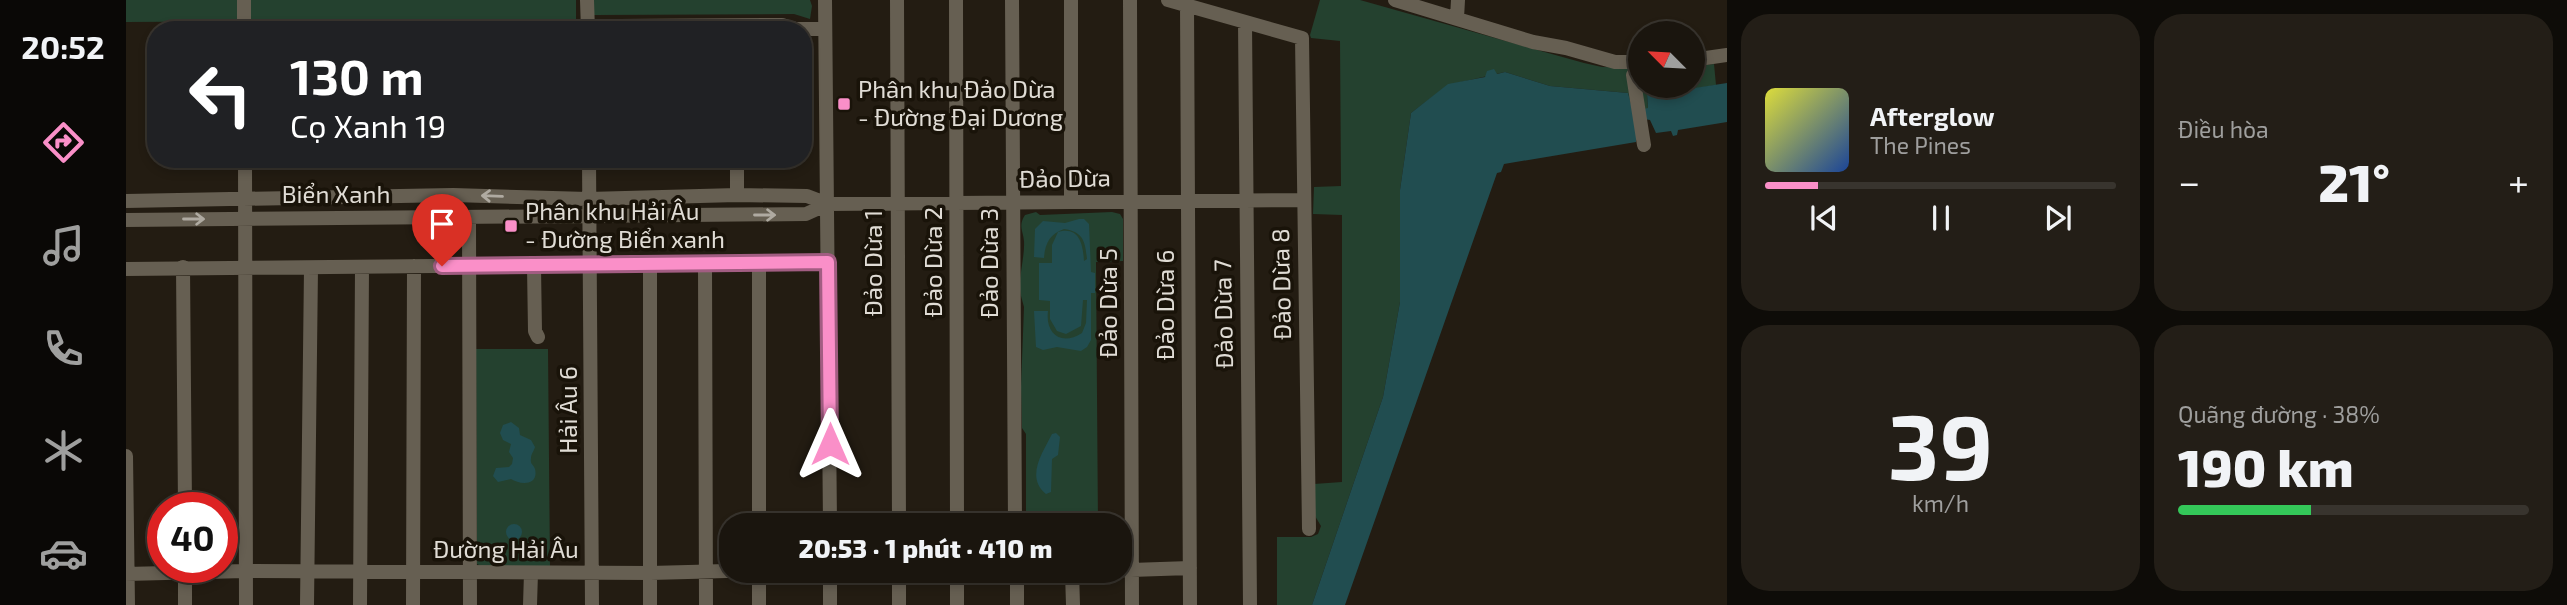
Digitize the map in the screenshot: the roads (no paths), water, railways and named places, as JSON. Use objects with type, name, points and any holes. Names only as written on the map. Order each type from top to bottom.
[{"type":"street","points":[[244,0],[244,21]]},
{"type":"street","points":[[587,0],[588,21]]},
{"type":"street","points":[[825,0],[830,513]]},
{"type":"street","name":"Đảo Dừa 1","points":[[897,0],[899,513]]},
{"type":"street","name":"Đảo Dừa 2","points":[[956,0],[957,513]]},
{"type":"street","name":"Đảo Dừa 3","points":[[1012,0],[1015,513]]},
{"type":"street","points":[[1071,0],[1071,201]]},
{"type":"street","name":"Đảo Dừa 5","points":[[1130,0],[1132,513]]},
{"type":"street","points":[[1168,0],[1245,22]]},
{"type":"street","points":[[1395,0],[1533,42],[1566,48],[1628,66]]},
{"type":"street","points":[[1457,18],[1458,0]]},
{"type":"street","name":"Đảo Dừa 6","points":[[1188,5],[1190,605]]},
{"type":"street","name":"Đảo Dừa 8","points":[[1245,22],[1302,38],[1309,529]]},
{"type":"street","name":"Đảo Dừa 7","points":[[1245,22],[1250,605]]},
{"type":"street","points":[[812,29],[825,29]]},
{"type":"street","points":[[1705,58],[1727,55]]},
{"type":"street","points":[[1638,98],[1644,145]]},
{"type":"street","points":[[245,168],[246,605]]},
{"type":"street","points":[[588,216],[589,168]]},
{"type":"street","points":[[737,168],[737,195]]},
{"type":"street","name":"Biển Xanh","points":[[126,201],[453,195],[588,199],[737,195],[807,196],[828,204]]},
{"type":"street","name":"Đảo Dừa","points":[[828,204],[1303,200]]},
{"type":"street","name":"Biển Xanh","points":[[126,220],[806,214],[828,204]]},
{"type":"street","name":"Hải Âu 6","points":[[588,216],[591,266],[592,605]]},
{"type":"street","points":[[469,217],[470,605]]},
{"type":"street","points":[[126,269],[828,262]]},
{"type":"street","points":[[759,263],[759,513]]},
{"type":"street","points":[[650,265],[650,605]]},
{"type":"street","points":[[705,265],[706,605]]},
{"type":"street","points":[[413,605],[414,266]]},
{"type":"street","points":[[183,267],[185,492]]},
{"type":"street","points":[[360,605],[362,267]]},
{"type":"street","points":[[534,267],[538,337]]},
{"type":"street","points":[[307,605],[311,268]]},
{"type":"street","points":[[126,456],[128,605]]},
{"type":"street","points":[[1132,571],[1190,568]]},
{"type":"street","name":"Đường Hải Âu","points":[[238,571],[650,573],[719,570]]},
{"type":"street","name":"Đường Hải Âu","points":[[127,574],[147,573]]},
{"type":"street","points":[[530,605],[531,573]]},
{"type":"street","points":[[185,583],[185,605]]},
{"type":"street","points":[[759,583],[759,605]]},
{"type":"street","points":[[830,583],[830,605]]},
{"type":"street","points":[[899,583],[899,605]]},
{"type":"street","points":[[957,583],[957,605]]},
{"type":"street","points":[[1017,583],[1017,605]]},
{"type":"street","points":[[1072,583],[1073,605]]},
{"type":"street","name":"Đảo Dừa 5","points":[[1132,583],[1132,605]]},
{"type":"water","points":[[1494,69],[1497,74],[1505,72],[1550,86],[1628,93],[1633,111],[1648,108],[1647,98],[1705,98],[1705,86],[1727,83],[1727,122],[1678,130],[1677,135],[1673,136],[1671,131],[1656,133],[1650,120],[1644,119],[1636,142],[1504,164],[1501,172],[1497,173],[1345,605],[1312,605],[1383,397],[1400,302],[1400,190],[1411,113],[1448,84],[1485,77],[1487,71]]},
{"type":"water","points":[[1084,219],[1089,224],[1091,272],[1095,273],[1095,293],[1091,293],[1091,340],[1081,351],[1057,347],[1043,350],[1036,347],[1034,311],[1048,311],[1049,326],[1056,336],[1075,337],[1082,333],[1086,323],[1087,300],[1083,300],[1081,326],[1066,334],[1057,331],[1050,319],[1050,301],[1039,300],[1039,263],[1052,263],[1052,245],[1058,232],[1065,231],[1079,238],[1084,261],[1087,259],[1080,235],[1064,229],[1059,231],[1049,240],[1044,258],[1034,257],[1035,229],[1043,221],[1065,223]]},
{"type":"water","points":[[511,422],[519,428],[520,435],[531,440],[535,447],[531,463],[535,475],[528,483],[511,479],[498,482],[493,476],[496,468],[509,467],[512,464],[513,458],[509,452],[511,444],[503,440],[500,433],[503,425]]},
{"type":"water","points":[[1056,433],[1060,437],[1058,455],[1052,459],[1051,492],[1046,494],[1040,487],[1036,472],[1044,449],[1052,434]]},
{"type":"water","points":[[514,524],[520,526],[520,538],[514,540],[508,538],[506,532],[508,526]]},
{"type":"place","name":"Phân khu Đảo Dừa - Đường Đại Dương","points":[[844,104]]},
{"type":"place","name":"Phân khu Hải Âu - Đường Biển xanh","points":[[511,226]]}]
